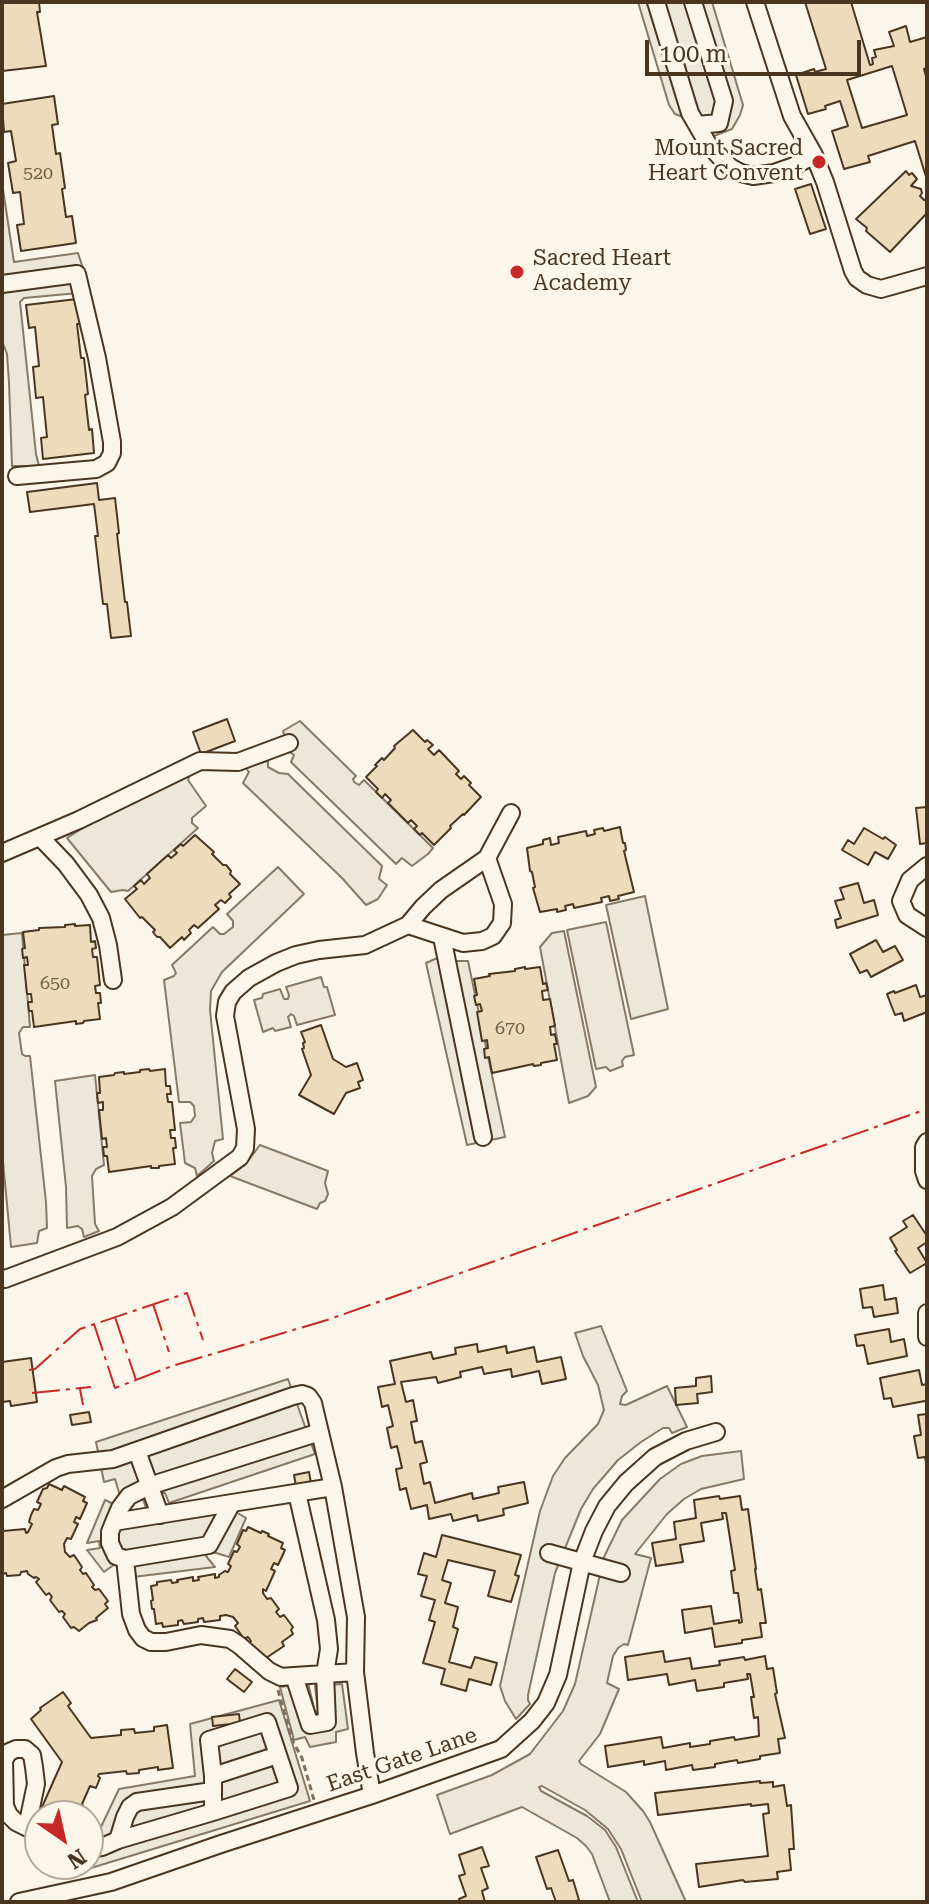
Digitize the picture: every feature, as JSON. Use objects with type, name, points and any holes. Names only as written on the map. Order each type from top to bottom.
[{"type":"street","points":[[656,2],[690,113],[708,144],[730,167],[753,176],[774,173],[814,155]]},
{"type":"street","points":[[693,2],[724,101],[719,123],[697,125]]},
{"type":"street","points":[[755,2],[792,116],[825,182],[857,278],[873,288],[881,289],[927,276]]},
{"type":"street","points":[[2,284],[77,274],[99,367],[112,442],[112,453],[107,463],[96,469],[17,476]]},
{"type":"street","points":[[2,853],[41,838],[200,761],[238,762],[289,743]]},
{"type":"street","points":[[2,1278],[117,1237],[172,1207],[240,1157],[245,1148],[246,1129],[225,1016],[227,1002],[233,992],[261,970],[296,955],[365,945],[408,925],[441,890],[487,858],[511,813]]},
{"type":"street","points":[[41,838],[66,864],[89,895],[101,918],[113,980]]},
{"type":"street","points":[[408,925],[463,943],[493,936],[502,923],[503,904],[487,858]]},
{"type":"street","points":[[927,866],[910,880],[901,901],[907,915],[927,928]]},
{"type":"street","points":[[442,937],[483,1137]]},
{"type":"street","points":[[927,1142],[924,1147],[927,1180]]},
{"type":"street","points":[[927,1313],[927,1337]]},
{"type":"street","points":[[2,1499],[56,1468],[113,1459],[302,1394],[308,1396],[313,1403],[333,1487],[356,1617],[355,1672],[372,1795]]},
{"type":"street","points":[[232,1503],[209,1545],[125,1559],[116,1556],[110,1543],[114,1522],[129,1496],[149,1486],[320,1432]]},
{"type":"street","name":"East Gate Lane","points":[[19,1902],[111,1882],[501,1749],[532,1721],[546,1703],[558,1675],[582,1562],[607,1506],[626,1483],[655,1457],[686,1441],[716,1432]]},
{"type":"street","points":[[137,1451],[160,1515]]},
{"type":"street","points":[[114,1522],[333,1487]]},
{"type":"street","points":[[286,1676],[310,1725],[327,1722],[325,1674],[329,1649],[326,1620],[297,1493]]},
{"type":"street","points":[[549,1553],[621,1573]]},
{"type":"street","points":[[125,1559],[131,1614],[137,1630],[151,1642],[201,1635],[230,1639],[269,1671],[286,1676],[355,1672]]},
{"type":"street","points":[[104,1845],[213,1812],[289,1788],[267,1722],[209,1740],[213,1812]]},
{"type":"street","points":[[118,1840],[130,1807],[137,1802],[213,1783],[278,1755]]},
{"type":"path","points":[[286,1676],[276,1683],[315,1804]]},
{"type":"shaded area","points":[[638,2],[712,2],[743,105],[732,129],[701,141],[683,117],[675,114],[669,105]]},
{"type":"shaded area","points":[[2,183],[14,262],[78,253],[88,284],[78,293],[24,298],[20,302],[39,466],[12,466],[7,354],[2,341]]},
{"type":"shaded area","points":[[300,721],[356,776],[354,782],[359,785],[364,780],[433,848],[428,854],[412,866],[402,858],[396,864],[291,762],[294,755],[288,751],[283,731]]},
{"type":"shaded area","points":[[268,761],[268,767],[288,774],[382,866],[379,879],[387,885],[378,899],[366,905],[243,783],[249,772],[245,767]]},
{"type":"shaded area","points":[[191,771],[188,780],[206,806],[192,818],[192,823],[198,828],[128,891],[111,892],[67,838],[111,810]]},
{"type":"shaded area","points":[[278,867],[304,894],[222,972],[211,991],[210,1010],[223,1139],[215,1141],[214,1161],[197,1176],[195,1168],[185,1163],[180,1123],[191,1122],[195,1116],[194,1106],[190,1102],[179,1102],[164,980],[174,976],[176,973],[172,965],[213,927],[224,934],[233,927],[233,921],[227,914]]},
{"type":"shaded area","points":[[645,896],[668,1009],[631,1019],[606,905]]},
{"type":"shaded area","points":[[606,922],[634,1055],[625,1057],[623,1066],[610,1071],[606,1067],[596,1069],[567,930]]},
{"type":"shaded area","points":[[564,931],[596,1087],[588,1096],[569,1103],[540,947],[552,933]]},
{"type":"shaded area","points":[[22,933],[30,1027],[23,1027],[19,1033],[22,1054],[30,1056],[47,1228],[39,1231],[37,1243],[11,1247],[2,1151],[2,935]]},
{"type":"shaded area","points":[[453,957],[454,961],[468,961],[505,1137],[467,1145],[426,963]]},
{"type":"shaded area","points":[[321,977],[335,1015],[297,1025],[291,1014],[288,1017],[291,1027],[263,1032],[254,1000],[280,989],[284,999],[288,999],[286,987]]},
{"type":"shaded area","points":[[95,1075],[104,1165],[96,1169],[92,1176],[95,1224],[99,1231],[84,1237],[78,1226],[67,1228],[55,1081]]},
{"type":"shaded area","points":[[260,1145],[328,1171],[325,1201],[317,1209],[230,1176],[245,1165]]},
{"type":"shaded area","points":[[601,1326],[627,1391],[620,1404],[628,1404],[667,1386],[687,1427],[672,1433],[669,1428],[663,1428],[641,1442],[618,1460],[593,1489],[581,1509],[555,1573],[528,1695],[530,1704],[516,1719],[500,1686],[540,1511],[553,1476],[565,1458],[598,1424],[604,1410],[598,1385],[575,1333]]},
{"type":"shaded area","points":[[288,1379],[315,1454],[169,1503],[165,1493],[159,1496],[163,1506],[230,1495],[236,1512],[246,1518],[229,1557],[210,1551],[206,1556],[215,1567],[133,1577],[132,1565],[115,1564],[104,1572],[87,1550],[100,1548],[99,1541],[87,1543],[105,1500],[131,1512],[146,1508],[143,1499],[135,1502],[120,1496],[115,1479],[104,1482],[96,1442]]},
{"type":"shaded area","points":[[741,1451],[744,1479],[701,1489],[684,1499],[667,1514],[635,1554],[651,1558],[628,1645],[618,1648],[613,1656],[607,1683],[619,1689],[600,1734],[579,1761],[626,1792],[643,1811],[686,1902],[642,1902],[621,1849],[608,1829],[585,1810],[542,1786],[539,1787],[541,1791],[587,1816],[605,1830],[616,1847],[638,1902],[610,1902],[586,1846],[522,1807],[450,1834],[437,1795],[492,1775],[530,1754],[563,1711],[575,1684],[604,1557],[622,1520],[660,1479],[681,1464],[702,1456]]},
{"type":"shaded area","points":[[308,1683],[315,1712],[318,1711],[315,1686],[342,1684],[348,1729],[336,1732],[336,1742],[310,1747],[305,1737],[294,1740],[280,1687]]},
{"type":"shaded area","points":[[279,1700],[310,1801],[104,1864],[104,1821],[119,1789],[195,1776],[190,1724]]},
{"type":"building","points":[[2,2],[39,2],[40,12],[37,12],[46,66],[2,71]]},
{"type":"building","points":[[805,2],[851,2],[870,65],[873,64],[872,58],[876,57],[874,50],[894,46],[889,32],[906,26],[910,42],[927,37],[927,68],[924,69],[927,80],[927,180],[915,141],[868,156],[870,162],[844,169],[832,131],[848,126],[840,101],[808,114],[796,75],[826,69]],"holes":[[[892,66],[907,115],[862,128],[847,80]]]},
{"type":"building","points":[[54,96],[58,124],[52,125],[56,154],[60,153],[66,217],[72,216],[76,243],[21,251],[17,225],[24,224],[20,192],[13,193],[8,163],[16,161],[11,131],[4,132],[2,104]]},
{"type":"building","points":[[906,171],[917,179],[911,186],[921,189],[920,196],[927,199],[927,213],[890,252],[856,219]]},
{"type":"building","points":[[811,184],[826,229],[810,234],[795,189]]},
{"type":"building","points":[[77,299],[80,324],[77,324],[81,358],[84,358],[88,394],[85,395],[94,453],[43,459],[41,438],[47,437],[43,397],[36,398],[33,367],[39,366],[35,327],[29,328],[26,305]]},
{"type":"building","points":[[97,483],[99,500],[115,498],[131,636],[111,638],[107,604],[103,604],[94,504],[30,512],[27,492]]},
{"type":"building","points":[[227,719],[235,741],[201,754],[193,732]]},
{"type":"building","points":[[413,730],[433,745],[428,749],[434,755],[439,750],[459,771],[456,774],[461,779],[464,776],[481,797],[434,845],[414,829],[417,826],[411,820],[408,823],[388,803],[391,800],[385,794],[382,798],[376,792],[378,789],[366,777]]},
{"type":"building","points":[[927,807],[927,843],[920,844],[916,808]]},
{"type":"building","points":[[620,827],[634,892],[610,901],[609,896],[601,898],[602,902],[574,908],[573,904],[557,912],[557,909],[540,912],[527,848],[543,844],[543,840],[550,838],[551,845],[559,843],[558,837],[586,831],[587,836],[595,834],[594,830]]},
{"type":"building","points":[[864,828],[896,845],[888,859],[875,852],[868,865],[842,850],[848,840],[854,844]]},
{"type":"building","points":[[195,835],[226,865],[240,884],[229,894],[231,897],[225,903],[221,900],[215,905],[219,909],[198,928],[194,925],[184,940],[182,937],[170,948],[125,899],[137,889],[134,886],[141,880],[144,884],[150,878],[147,874],[168,855],[171,858],[177,853],[174,850]]},
{"type":"building","points":[[858,883],[864,903],[874,900],[878,915],[837,928],[835,920],[841,918],[835,901],[844,899],[840,888]]},
{"type":"building","points":[[75,924],[90,925],[91,942],[95,941],[96,948],[92,949],[93,957],[97,957],[100,985],[95,986],[96,993],[100,993],[100,1019],[34,1027],[28,1002],[32,1002],[31,994],[27,994],[24,965],[28,965],[27,957],[23,958],[23,932]]},
{"type":"building","points":[[876,940],[883,952],[895,946],[903,960],[871,977],[867,970],[860,973],[850,954]]},
{"type":"building","points":[[525,967],[540,967],[543,984],[546,983],[548,990],[542,991],[543,1000],[550,999],[555,1026],[550,1027],[551,1035],[555,1034],[557,1060],[492,1073],[489,1057],[485,1058],[487,1040],[482,1041],[477,1012],[482,1011],[480,1004],[476,1005],[474,979]]},
{"type":"building","points":[[916,985],[920,997],[927,995],[927,1012],[904,1021],[902,1013],[895,1015],[887,994]]},
{"type":"building","points":[[321,1025],[333,1059],[346,1067],[357,1063],[363,1080],[358,1082],[360,1088],[346,1093],[334,1114],[299,1095],[311,1075],[302,1049],[305,1042],[301,1032]]},
{"type":"building","points":[[165,1069],[166,1086],[170,1086],[171,1094],[167,1094],[168,1102],[172,1102],[175,1130],[170,1130],[171,1138],[175,1138],[175,1164],[109,1172],[103,1147],[107,1147],[106,1138],[102,1139],[99,1110],[103,1110],[103,1102],[98,1103],[99,1077]]},
{"type":"building","points":[[913,1215],[927,1236],[927,1242],[918,1248],[927,1263],[910,1273],[890,1238],[907,1227],[903,1221]]},
{"type":"building","points":[[883,1285],[885,1300],[896,1298],[898,1313],[874,1317],[872,1307],[863,1308],[860,1289]]},
{"type":"building","points":[[889,1329],[891,1342],[904,1339],[907,1356],[868,1364],[864,1345],[857,1346],[855,1335]]},
{"type":"building","points":[[477,1344],[478,1352],[506,1346],[507,1353],[534,1347],[537,1362],[561,1357],[566,1379],[542,1384],[539,1371],[512,1377],[511,1369],[484,1374],[482,1367],[460,1372],[461,1377],[438,1383],[436,1377],[401,1382],[406,1402],[413,1400],[417,1421],[411,1422],[415,1443],[422,1441],[427,1462],[420,1464],[424,1484],[430,1482],[435,1503],[472,1493],[473,1499],[499,1493],[498,1487],[524,1482],[528,1503],[503,1509],[504,1515],[478,1521],[477,1515],[453,1521],[451,1514],[429,1519],[427,1505],[411,1509],[406,1488],[400,1490],[396,1469],[402,1468],[397,1446],[391,1448],[387,1428],[393,1426],[388,1405],[382,1407],[378,1387],[395,1384],[390,1361],[431,1352],[433,1359],[456,1354],[455,1348]]},
{"type":"building","points":[[31,1358],[37,1402],[11,1406],[10,1401],[2,1402],[2,1362]]},
{"type":"building","points":[[919,1370],[922,1385],[927,1384],[927,1403],[893,1407],[891,1398],[884,1399],[880,1378]]},
{"type":"building","points":[[711,1376],[712,1392],[697,1394],[698,1403],[676,1405],[675,1388],[696,1386],[696,1378]]},
{"type":"building","points":[[89,1412],[91,1422],[72,1425],[70,1415]]},
{"type":"building","points":[[927,1414],[927,1468],[925,1457],[918,1458],[914,1436],[921,1435],[918,1415]]},
{"type":"building","points":[[309,1472],[311,1483],[296,1486],[294,1475]]},
{"type":"building","points":[[49,1484],[62,1490],[64,1486],[85,1497],[83,1501],[87,1503],[80,1519],[76,1517],[74,1522],[78,1524],[71,1539],[67,1538],[64,1544],[65,1552],[70,1557],[74,1555],[82,1567],[80,1570],[94,1585],[92,1587],[99,1589],[108,1601],[105,1604],[108,1608],[97,1620],[79,1631],[71,1628],[63,1617],[65,1614],[59,1612],[49,1593],[46,1595],[36,1582],[39,1579],[27,1571],[20,1575],[2,1574],[3,1531],[25,1529],[28,1532],[32,1524],[29,1522],[31,1515],[34,1509],[38,1510],[41,1504],[37,1502]]},
{"type":"building","points":[[719,1496],[720,1499],[740,1496],[742,1510],[748,1509],[758,1590],[761,1589],[766,1623],[760,1623],[762,1637],[715,1647],[712,1628],[685,1633],[682,1610],[711,1606],[714,1624],[742,1622],[738,1593],[734,1593],[731,1571],[735,1570],[726,1513],[722,1513],[723,1519],[701,1523],[704,1541],[680,1545],[683,1562],[656,1566],[652,1543],[676,1539],[674,1522],[696,1518],[694,1500]]},
{"type":"building","points":[[248,1527],[283,1543],[281,1548],[285,1550],[278,1565],[274,1563],[271,1569],[275,1571],[263,1593],[279,1609],[276,1612],[280,1617],[284,1615],[293,1627],[293,1634],[282,1642],[284,1646],[266,1658],[248,1644],[251,1641],[248,1637],[244,1639],[233,1617],[226,1615],[220,1616],[220,1620],[204,1622],[203,1618],[184,1624],[182,1620],[178,1621],[178,1625],[163,1627],[162,1623],[156,1624],[151,1586],[157,1585],[157,1582],[171,1580],[172,1583],[193,1577],[193,1581],[199,1580],[198,1577],[215,1574],[215,1578],[228,1572],[234,1551],[237,1552],[240,1547],[237,1544],[243,1530],[246,1531]]},
{"type":"building","points":[[442,1535],[521,1555],[515,1575],[519,1576],[511,1602],[488,1596],[495,1571],[448,1560],[442,1580],[451,1583],[445,1603],[458,1607],[453,1627],[458,1629],[449,1662],[471,1668],[475,1657],[497,1663],[491,1685],[469,1679],[466,1691],[441,1684],[445,1669],[423,1663],[435,1622],[429,1620],[435,1600],[421,1596],[427,1576],[418,1574],[424,1553],[436,1557]]},
{"type":"building","points":[[663,1651],[665,1662],[690,1658],[692,1669],[720,1665],[719,1661],[765,1656],[767,1669],[773,1668],[775,1694],[785,1738],[778,1739],[780,1753],[693,1770],[692,1765],[666,1770],[665,1761],[608,1767],[605,1746],[661,1737],[663,1748],[690,1743],[690,1747],[734,1737],[735,1740],[759,1736],[750,1674],[747,1674],[748,1679],[724,1683],[724,1687],[697,1691],[695,1680],[669,1685],[667,1674],[628,1680],[625,1657]]},
{"type":"building","points":[[235,1669],[252,1682],[244,1692],[227,1679]]},
{"type":"building","points":[[63,1692],[71,1703],[68,1706],[91,1738],[121,1735],[121,1730],[134,1729],[135,1733],[154,1731],[154,1727],[167,1725],[173,1768],[99,1774],[96,1788],[90,1786],[84,1800],[45,1800],[62,1762],[31,1719],[40,1708]]},
{"type":"building","points":[[239,1714],[240,1723],[213,1726],[212,1717]]},
{"type":"building","points":[[773,1782],[773,1787],[784,1785],[787,1806],[791,1805],[794,1849],[789,1849],[791,1870],[777,1872],[778,1879],[743,1880],[699,1887],[696,1864],[768,1856],[763,1814],[769,1813],[768,1804],[658,1815],[655,1793]]},
{"type":"building","points":[[482,1847],[489,1866],[481,1868],[488,1888],[482,1891],[485,1902],[460,1902],[459,1899],[466,1896],[459,1876],[465,1874],[459,1855]]},
{"type":"building","points":[[558,1850],[579,1900],[556,1902],[551,1888],[547,1889],[536,1857]]},
{"type":"power","points":[[94,1324],[115,1388],[172,1366],[327,1320],[927,1109]]},
{"type":"power","points":[[29,1370],[35,1369],[80,1329],[187,1293],[203,1340]]},
{"type":"power","points":[[153,1304],[169,1352]]},
{"type":"power","points":[[115,1317],[136,1380]]},
{"type":"power","points":[[32,1393],[91,1387]]},
{"type":"power","points":[[80,1389],[83,1405]]},
{"type":"place","name":"Mount Sacred Heart Convent","points":[[819,162]]},
{"type":"place","name":"Sacred Heart Academy","points":[[517,272]]}]
